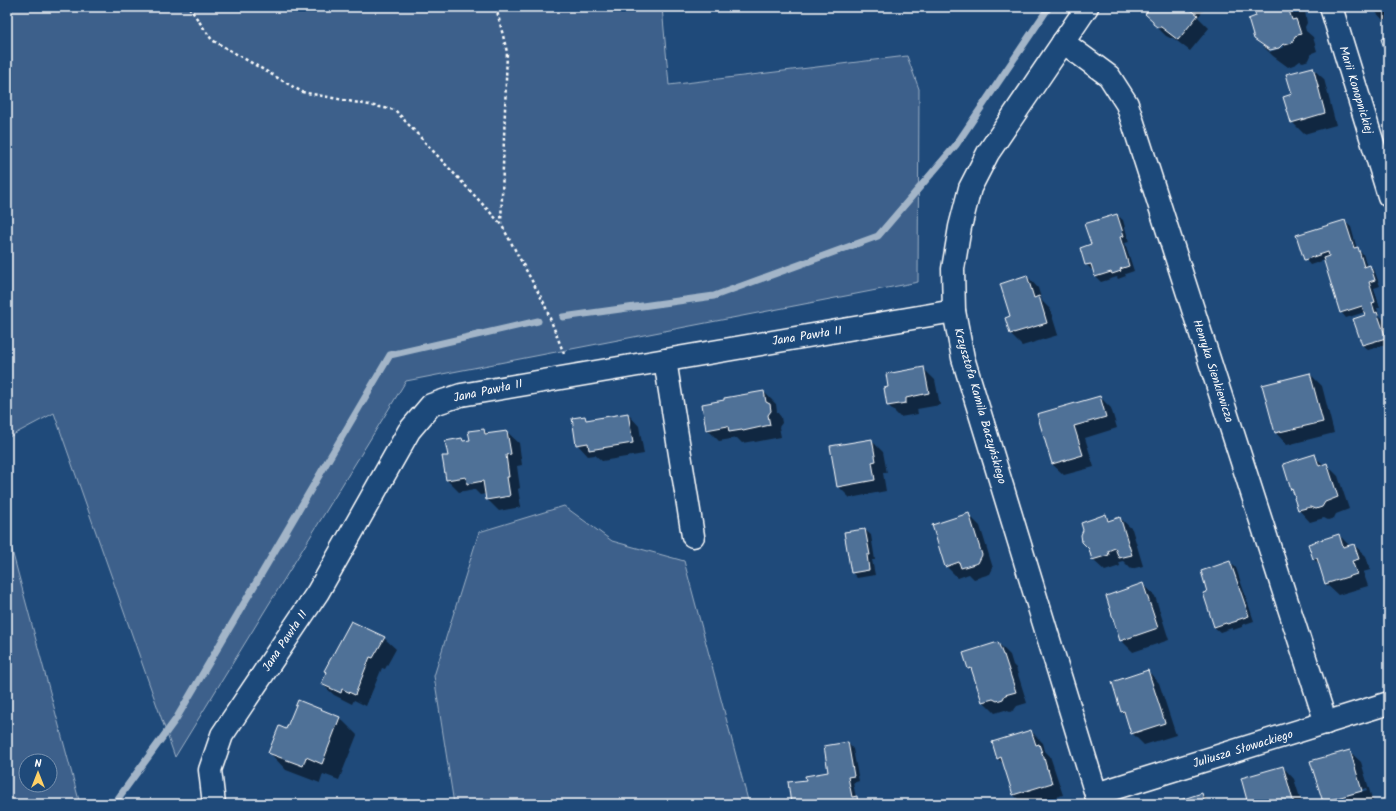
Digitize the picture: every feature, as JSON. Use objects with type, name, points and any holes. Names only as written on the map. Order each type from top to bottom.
[{"type":"street","name":"Krzysztofa Kamila Baczyńskiego","points":[[1087,7],[988,152],[970,188],[960,227],[953,269],[954,311],[964,358],[1098,799]]},
{"type":"street","name":"Marii Konopnickiej","points":[[1331,7],[1389,196]]},
{"type":"street","name":"Henryka Sienkiewicza","points":[[1063,42],[1109,76],[1127,104],[1326,723]]},
{"type":"street","name":"Jana Pawła II","points":[[214,804],[210,770],[222,735],[318,592],[409,431],[431,406],[461,395],[954,311]]},
{"type":"street","points":[[665,360],[693,536]]},
{"type":"street","name":"Juliusza Słowackiego","points":[[1098,799],[1389,703]]},
{"type":"path","points":[[189,7],[212,40],[302,92],[395,110],[501,224],[544,303],[573,375]]},
{"type":"path","points":[[496,7],[507,52],[501,224]]},
{"type":"shaded area","points":[[7,7],[662,7],[669,85],[907,56],[919,89],[918,282],[406,381],[175,757],[54,413],[7,438]]},
{"type":"shaded area","points":[[564,506],[612,541],[684,561],[749,804],[454,804],[434,676],[479,532]]},
{"type":"shaded area","points":[[7,532],[80,804],[7,804]]},
{"type":"building","points":[[1151,7],[1187,7],[1198,15],[1178,40],[1161,27],[1157,27],[1153,24],[1153,21],[1145,14]]},
{"type":"building","points":[[1253,7],[1290,7],[1289,10],[1292,20],[1296,19],[1301,34],[1295,36],[1292,43],[1285,45],[1283,44],[1279,48],[1270,50],[1254,39],[1248,19],[1256,16]]},
{"type":"building","points":[[1389,36],[1389,57],[1388,54],[1386,54],[1381,39]]},
{"type":"building","points":[[1313,67],[1325,113],[1291,123],[1283,97],[1292,94],[1286,74]]},
{"type":"building","points":[[1117,214],[1124,236],[1120,237],[1129,266],[1112,274],[1111,272],[1095,277],[1091,264],[1085,265],[1080,248],[1091,244],[1084,224]]},
{"type":"building","points":[[1345,220],[1354,248],[1358,247],[1364,267],[1370,265],[1375,280],[1369,282],[1375,302],[1372,303],[1375,313],[1377,312],[1386,338],[1362,345],[1353,319],[1365,315],[1362,306],[1340,313],[1323,258],[1329,256],[1328,252],[1304,260],[1296,235]]},
{"type":"building","points":[[1027,275],[1034,298],[1039,296],[1047,323],[1010,334],[1005,318],[1010,316],[1000,284]]},
{"type":"building","points":[[924,367],[929,393],[906,398],[906,403],[887,406],[884,388],[888,387],[886,374]]},
{"type":"building","points":[[1310,373],[1323,422],[1275,433],[1262,385]]},
{"type":"building","points":[[764,391],[766,402],[770,404],[771,411],[768,415],[770,425],[743,431],[729,432],[728,426],[706,430],[702,404],[724,400],[724,398]]},
{"type":"building","points":[[1100,396],[1106,417],[1074,426],[1083,455],[1052,464],[1037,414]]},
{"type":"building","points":[[628,413],[633,443],[589,450],[588,443],[576,445],[572,418],[585,416],[586,420]]},
{"type":"building","points":[[484,429],[485,434],[507,431],[511,454],[506,455],[510,496],[486,500],[483,481],[467,484],[466,477],[446,480],[442,456],[448,456],[445,441],[462,438],[463,441],[470,440],[468,431]]},
{"type":"building","points":[[872,439],[876,461],[872,462],[875,480],[837,487],[830,446]]},
{"type":"building","points":[[1315,454],[1319,466],[1327,463],[1338,497],[1325,502],[1322,507],[1316,509],[1311,507],[1298,510],[1283,464]]},
{"type":"building","points":[[969,513],[982,555],[978,563],[961,568],[959,562],[945,567],[932,525]]},
{"type":"building","points":[[1106,514],[1108,521],[1120,517],[1132,555],[1119,558],[1115,548],[1108,551],[1109,555],[1092,560],[1089,549],[1082,542],[1081,535],[1083,530],[1081,523]]},
{"type":"building","points":[[865,529],[870,555],[867,555],[869,570],[851,573],[844,532]]},
{"type":"building","points":[[1339,534],[1343,547],[1354,544],[1359,559],[1352,561],[1357,574],[1325,584],[1317,558],[1313,559],[1308,544]]},
{"type":"building","points":[[1230,561],[1249,616],[1214,627],[1203,593],[1207,592],[1201,571]]},
{"type":"building","points":[[1143,583],[1158,628],[1120,641],[1106,596]]},
{"type":"building","points":[[351,621],[385,637],[373,658],[370,657],[355,695],[342,689],[341,693],[321,684],[327,672],[324,671]]},
{"type":"building","points":[[998,642],[1004,655],[1016,692],[1005,695],[1003,699],[997,701],[993,699],[982,702],[971,668],[968,669],[963,653]]},
{"type":"building","points":[[1148,670],[1165,723],[1131,734],[1124,711],[1121,712],[1112,682]]},
{"type":"building","points":[[298,700],[340,717],[322,764],[306,757],[303,766],[268,753],[279,726],[286,729]]},
{"type":"building","points":[[1031,730],[1036,745],[1039,744],[1044,756],[1052,783],[1013,795],[1001,757],[997,759],[992,742]]},
{"type":"building","points":[[848,742],[854,776],[848,777],[852,797],[857,796],[858,804],[791,804],[788,782],[806,780],[805,776],[828,772],[824,746]]},
{"type":"building","points":[[1389,745],[1389,759],[1385,746]]},
{"type":"building","points":[[1350,750],[1362,791],[1323,802],[1310,761]]},
{"type":"building","points":[[1283,766],[1294,804],[1248,804],[1241,778]]},
{"type":"building","points":[[1202,793],[1205,804],[1174,804],[1174,802]]},
{"type":"waterway","points":[[563,317],[714,296],[878,236],[956,145],[1049,7]]},
{"type":"waterway","points":[[114,804],[176,719],[390,355],[538,321]]}]
